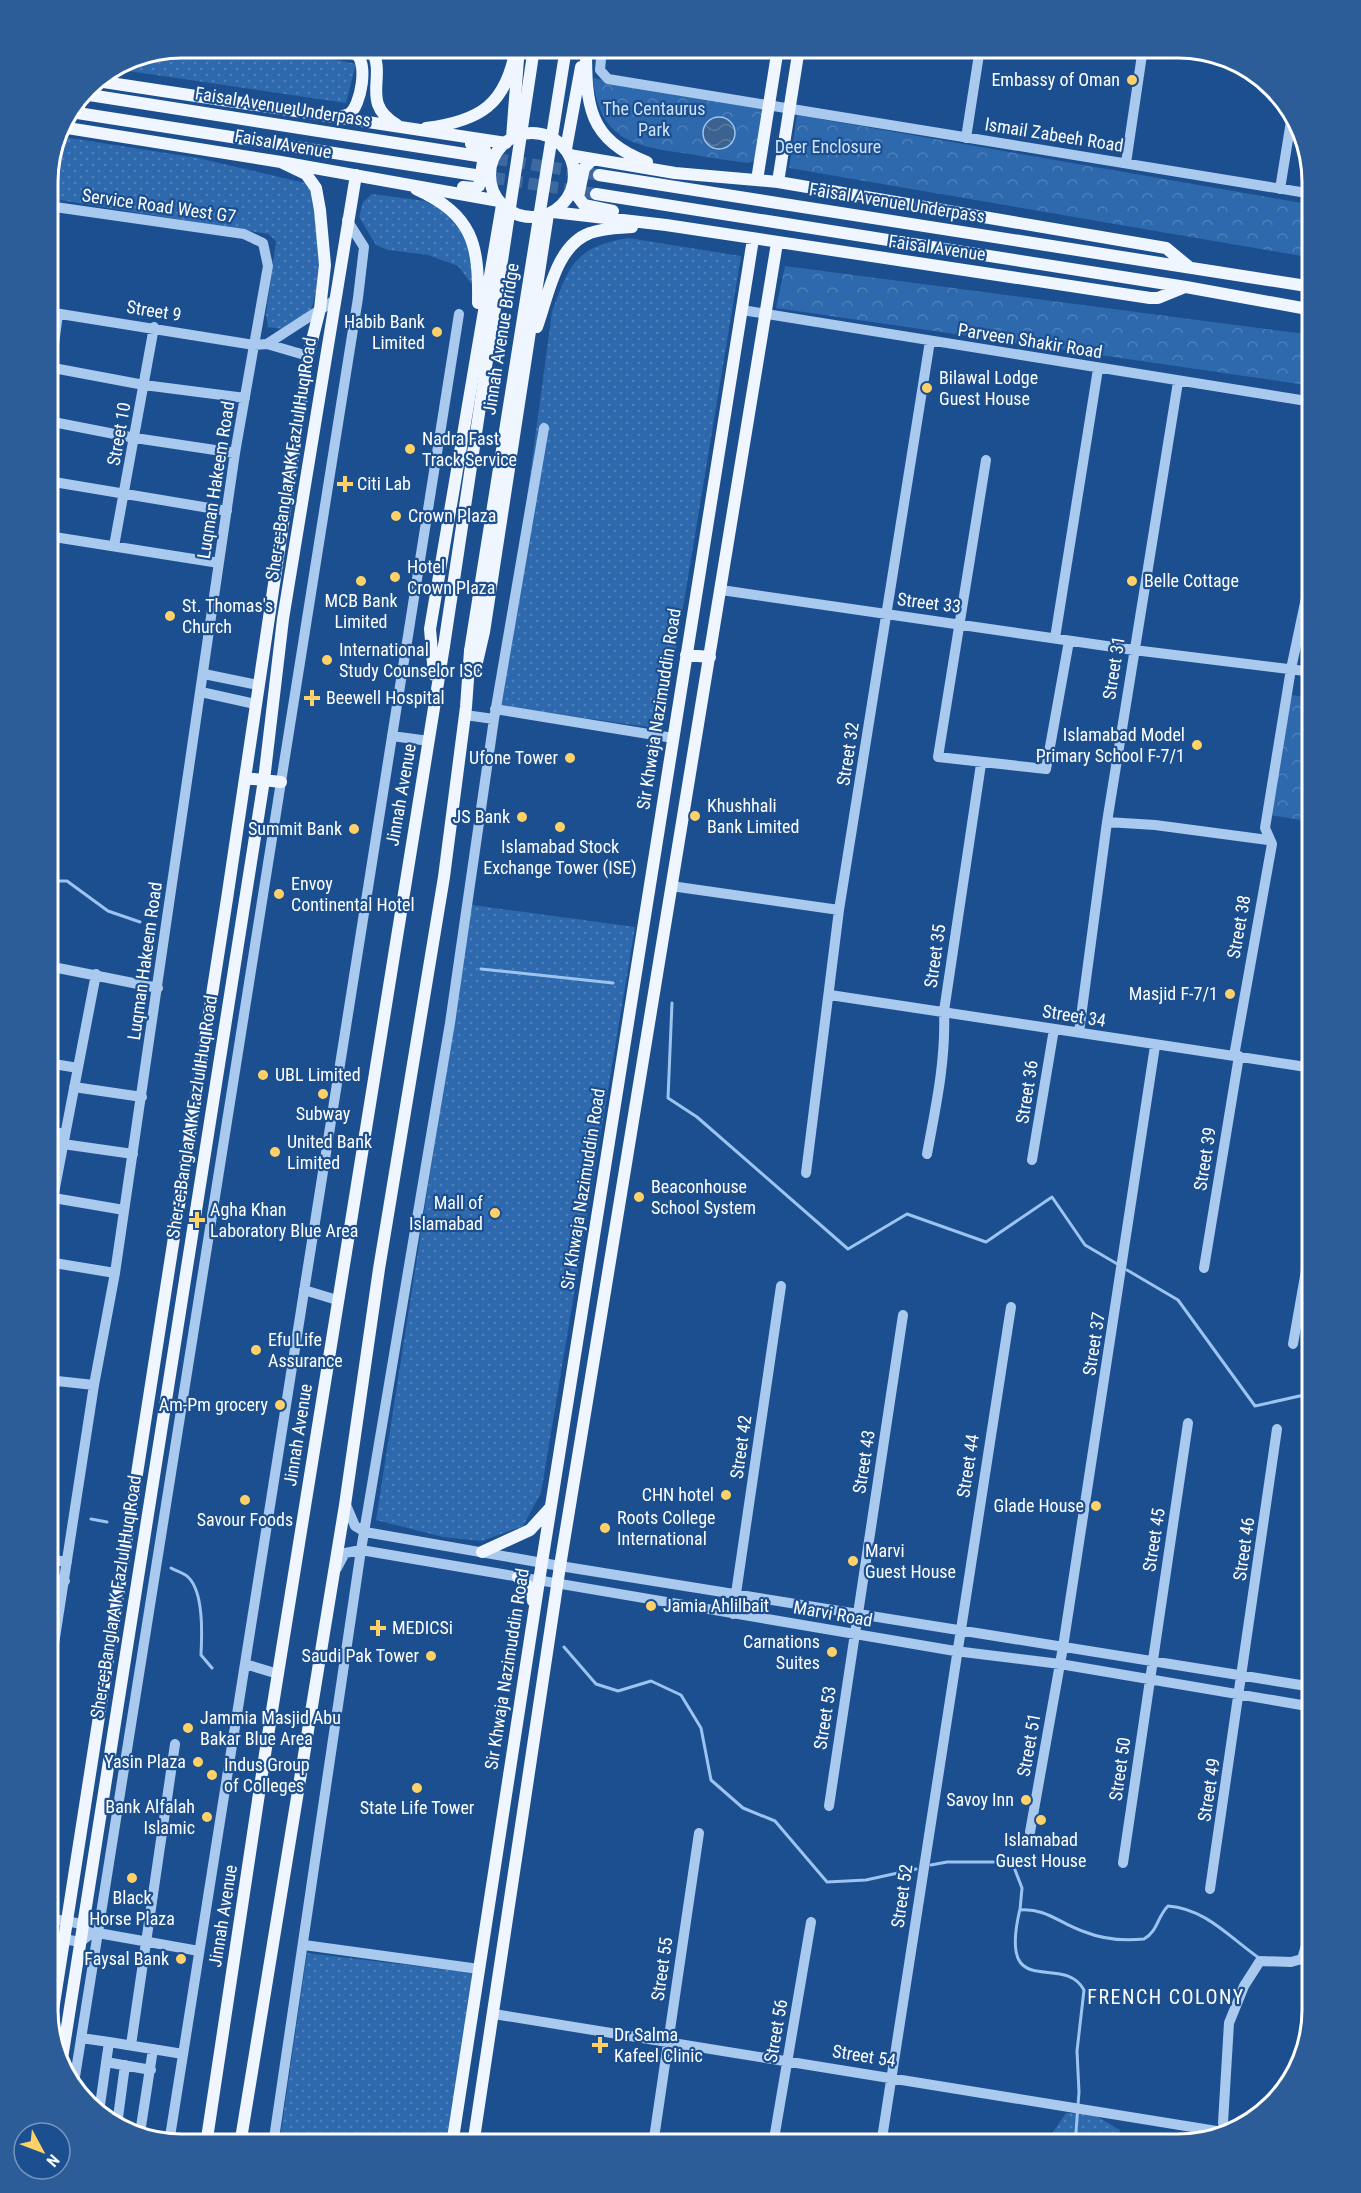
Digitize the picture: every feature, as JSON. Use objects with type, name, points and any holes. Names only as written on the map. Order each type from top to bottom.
[{"type":"main road","points":[[332,118],[350,114],[358,103],[360,59]]},
{"type":"main road","points":[[376,59],[374,86],[378,108],[384,117],[408,129],[464,121],[489,108],[505,82],[514,59]]},
{"type":"main road","points":[[509,141],[517,59]]},
{"type":"main road","name":"Jinnah Avenue Bridge","points":[[436,697],[532,59]]},
{"type":"main road","name":"Jinnah Avenue Bridge","points":[[465,711],[470,651],[564,59]]},
{"type":"main road","points":[[568,152],[584,59]]},
{"type":"main road","points":[[586,59],[588,97],[597,126],[620,149],[675,172]]},
{"type":"main road","points":[[757,180],[776,59]]},
{"type":"main road","points":[[778,182],[797,59]]},
{"type":"main road","points":[[773,79],[794,80]]},
{"type":"main road","name":"Faisal Avenue","points":[[109,83],[436,134],[509,141]]},
{"type":"main road","points":[[360,86],[374,86]]},
{"type":"main road","name":"Faisal Avenue Underpass","points":[[94,96],[478,156]]},
{"type":"main road","name":"Faisal Avenue Underpass","points":[[79,113],[475,175]]},
{"type":"main road","name":"Faisal Avenue","points":[[71,129],[416,184],[501,203]]},
{"type":"main road","points":[[416,184],[431,183],[474,189],[479,186],[484,147],[445,139],[436,134]]},
{"type":"main road","points":[[523,134],[541,134],[557,141],[568,152],[574,167],[573,187],[563,204],[550,213],[524,216],[501,203],[491,183],[492,164],[509,141],[523,134]]},
{"type":"main road","name":"Faisal Avenue","points":[[568,152],[593,159],[675,172],[778,182],[1166,248],[1189,267],[1303,286]]},
{"type":"main road","points":[[593,159],[584,168],[581,176],[578,197],[584,205],[666,225]]},
{"type":"main road","name":"Sher-e-Bangla A K Fazlul Huq Road","points":[[58,1978],[246,778],[255,704],[308,356],[320,309],[325,265],[316,188],[306,174],[281,162]]},
{"type":"main road","name":"Faisal Avenue Underpass","points":[[599,174],[1189,267]]},
{"type":"main road","name":"Sher-e-Bangla A K Fazlul Huq Road","points":[[64,2046],[264,780],[283,619],[356,175]]},
{"type":"main road","points":[[401,183],[451,209],[470,232],[479,286],[478,337]]},
{"type":"main road","points":[[596,194],[1186,287],[1303,308]]},
{"type":"main road","points":[[436,697],[430,629],[501,203]]},
{"type":"main road","points":[[242,2134],[287,1866],[442,888],[465,711],[484,632],[550,213]]},
{"type":"main road","name":"Faisal Avenue","points":[[550,213],[666,225],[1150,298],[1158,298],[1186,287]]},
{"type":"main road","points":[[529,349],[560,263],[573,245],[590,233],[609,229],[666,225]]},
{"type":"main road","name":"Sir Khwaja Nazimuddin Road","points":[[454,2134],[538,1581],[753,239]]},
{"type":"main road","name":"Sir Khwaja Nazimuddin Road","points":[[475,2134],[557,1583],[777,243]]},
{"type":"main road","points":[[1276,304],[1279,282]]},
{"type":"main road","points":[[686,655],[710,657]]},
{"type":"main road","name":"Jinnah Avenue","points":[[208,2134],[337,1300],[436,697]]},
{"type":"main road","points":[[246,778],[281,782]]},
{"type":"main road","points":[[172,1251],[189,1255]]},
{"type":"main road","points":[[482,1552],[530,1530],[550,1509]]},
{"type":"main road","points":[[518,1577],[531,1589],[535,1611]]},
{"type":"main road","points":[[112,1627],[129,1628]]},
{"type":"street","name":"Ismail Zabeeh Road","points":[[601,59],[600,69],[608,79],[1303,192]]},
{"type":"street","points":[[966,138],[978,59]]},
{"type":"street","points":[[1126,163],[1141,59]]},
{"type":"street","points":[[1280,189],[1290,128]]},
{"type":"street","name":"Service Road West G7","points":[[59,208],[244,234],[263,243]]},
{"type":"street","points":[[76,2073],[95,1933],[365,251],[347,220]]},
{"type":"street","name":"Luqman Hakeem Road","points":[[58,1618],[142,1097],[235,453],[268,266],[263,243]]},
{"type":"street","points":[[267,344],[335,300]]},
{"type":"street","name":"Parveen Shakir Road","points":[[742,310],[1303,401]]},
{"type":"street","name":"Street 9","points":[[59,314],[154,327],[254,345]]},
{"type":"street","points":[[171,2133],[459,314]]},
{"type":"street","name":"Street 10","points":[[114,546],[154,327]]},
{"type":"street","name":"Street 32","points":[[806,1173],[839,910],[930,342]]},
{"type":"street","points":[[254,345],[267,344],[308,356]]},
{"type":"street","points":[[59,369],[144,385],[245,398]]},
{"type":"street","points":[[1055,638],[1098,369]]},
{"type":"street","name":"Street 31","points":[[1079,1032],[1107,822],[1178,382]]},
{"type":"street","points":[[59,423],[135,438],[235,453]]},
{"type":"street","points":[[275,2134],[361,1550],[450,1023],[495,714],[544,428]]},
{"type":"street","points":[[986,460],[938,757],[981,764],[1046,770],[1069,641]]},
{"type":"street","points":[[59,483],[227,511]]},
{"type":"street","points":[[59,538],[219,563]]},
{"type":"street","name":"Street 33","points":[[721,590],[1134,650],[1303,671]]},
{"type":"street","points":[[1107,822],[1155,825],[1268,840],[1265,828],[1303,615]]},
{"type":"street","points":[[204,674],[258,685]]},
{"type":"street","points":[[201,692],[255,704]]},
{"type":"street","points":[[465,711],[673,738]]},
{"type":"street","points":[[392,736],[429,741]]},
{"type":"street","name":"Street 35","points":[[927,1154],[941,1078],[945,1042],[944,1011],[981,764]]},
{"type":"street","name":"Street 38","points":[[1236,1056],[1272,844],[1268,840]]},
{"type":"street","points":[[671,886],[839,910]]},
{"type":"street","points":[[59,968],[158,988]]},
{"type":"street","points":[[58,1164],[96,974]]},
{"type":"street","name":"Street 34","points":[[830,995],[1079,1032],[1155,1046],[1303,1066]]},
{"type":"street","name":"Street 36","points":[[1032,1160],[1054,1029]]},
{"type":"street","name":"Street 37","points":[[1059,1664],[1155,1046]]},
{"type":"street","name":"Street 39","points":[[1204,1268],[1236,1056]]},
{"type":"street","points":[[59,1065],[78,1068]]},
{"type":"street","points":[[74,1087],[142,1097]]},
{"type":"street","points":[[58,1136],[133,1154]]},
{"type":"street","points":[[58,1199],[124,1210]]},
{"type":"street","points":[[189,1255],[205,1259]]},
{"type":"street","points":[[58,1264],[115,1273]]},
{"type":"street","name":"Street 42","points":[[733,1614],[781,1286]]},
{"type":"street","points":[[1293,1344],[1303,1288]]},
{"type":"street","points":[[304,1290],[337,1300]]},
{"type":"street","name":"Street 44","points":[[955,1651],[1011,1307]]},
{"type":"street","name":"Street 43","points":[[855,1634],[903,1315]]},
{"type":"street","points":[[58,1381],[94,1385]]},
{"type":"street","name":"Street 45","points":[[1150,1679],[1188,1423]]},
{"type":"street","name":"Street 46","points":[[1240,1696],[1277,1429]]},
{"type":"street","points":[[345,1504],[355,1526],[365,1532]]},
{"type":"street","name":"Marvi Road","points":[[365,1532],[560,1566],[1303,1685]]},
{"type":"street","points":[[331,1581],[345,1553],[361,1550]]},
{"type":"street","name":"Marvi Road","points":[[361,1550],[955,1651],[1059,1664],[1303,1705]]},
{"type":"street","points":[[58,1561],[67,1562]]},
{"type":"street","points":[[58,1580],[64,1581]]},
{"type":"street","name":"Street 53","points":[[829,1806],[855,1634]]},
{"type":"street","name":"Street 52","points":[[883,2134],[955,1651]]},
{"type":"street","points":[[245,1664],[278,1674]]},
{"type":"street","name":"Street 51","points":[[1030,1832],[1059,1664]]},
{"type":"street","name":"Street 50","points":[[1124,1863],[1150,1679]]},
{"type":"street","name":"Street 49","points":[[1210,1889],[1240,1696]]},
{"type":"street","points":[[131,2045],[144,1941],[175,1744]]},
{"type":"street","name":"Street 55","points":[[655,2134],[699,1833]]},
{"type":"street","points":[[58,1920],[82,1924],[95,1933],[199,1951]]},
{"type":"street","name":"Street 56","points":[[775,2134],[811,1922]]},
{"type":"street","points":[[58,1938],[80,1942],[95,1933]]},
{"type":"street","points":[[304,1945],[479,1969]]},
{"type":"street","points":[[1226,2125],[1229,2023],[1244,1986],[1260,1961],[1291,1962],[1302,1959],[1303,1956]]},
{"type":"street","name":"Street 54","points":[[494,2014],[1220,2127]]},
{"type":"street","points":[[81,2038],[183,2054]]},
{"type":"street","points":[[100,2103],[109,2042]]},
{"type":"street","points":[[141,2127],[153,2049]]},
{"type":"street","points":[[106,2062],[151,2070]]},
{"type":"street","points":[[118,2116],[125,2065]]},
{"type":"green space","points":[[175,59],[332,59],[356,64],[346,103],[128,71],[143,65]]},
{"type":"green space","name":"The Centaurus Park","points":[[593,78],[766,109],[754,161],[748,163],[707,157],[648,147],[633,142],[610,126],[602,114],[596,98]]},
{"type":"green space","name":"Deer Enclosure","points":[[797,115],[1303,203],[1303,256],[789,168]]},
{"type":"green space","points":[[67,138],[198,158],[309,184],[317,213],[320,277],[309,318],[290,330],[268,327],[266,315],[276,241],[268,234],[59,200],[60,167]]},
{"type":"green space","points":[[372,194],[425,201],[458,219],[474,252],[473,286],[458,266],[428,255],[388,250],[376,245],[359,217],[363,202]]},
{"type":"green space","points":[[628,238],[741,256],[663,729],[499,706],[552,312],[564,282],[576,261],[596,247]]},
{"type":"green space","points":[[785,266],[1303,334],[1303,385],[776,308]]},
{"type":"green space","points":[[1291,695],[1303,697],[1303,820],[1270,815]]},
{"type":"green space","points":[[472,905],[635,927],[541,1493],[523,1526],[482,1541],[443,1537],[376,1520]]},
{"type":"green space","points":[[307,1953],[473,1973],[449,2134],[281,2134]]},
{"type":"green space","points":[[1066,2113],[1093,2114],[1120,2130],[1119,2134],[1053,2134]]},
{"type":"water","points":[[719,117],[730,122],[735,133],[730,144],[719,149],[708,144],[703,133],[708,122]]},
{"type":"waterway","points":[[59,881],[67,881],[108,911],[140,922]]},
{"type":"waterway","points":[[481,969],[613,983]]},
{"type":"waterway","points":[[672,1003],[668,1098],[697,1117],[848,1249],[907,1214],[986,1242],[1052,1197],[1085,1245],[1119,1265]]},
{"type":"waterway","points":[[1127,1270],[1178,1300],[1255,1406],[1303,1395]]},
{"type":"waterway","points":[[91,1519],[107,1522]]},
{"type":"waterway","points":[[171,1568],[188,1577],[197,1593],[201,1614],[201,1655],[212,1668]]},
{"type":"waterway","points":[[564,1647],[596,1684],[618,1691],[651,1681],[681,1695],[701,1728],[711,1780],[743,1808],[775,1821],[827,1882],[866,1880],[916,1869]]},
{"type":"waterway","points":[[931,1865],[947,1862],[1012,1862],[1022,1888],[1020,1910],[1038,1911],[1076,1929],[1107,1938],[1144,1939],[1155,1928],[1168,1906],[1182,1908],[1206,1918],[1259,1958]]},
{"type":"waterway","points":[[1020,1909],[1015,1938],[1017,1957],[1025,1967],[1036,1971],[1062,1974],[1074,1979],[1084,1990],[1077,2051],[1079,2092],[1076,2134]]},
{"type":"tunnel","points":[[478,156],[599,175]]},
{"type":"tunnel","points":[[475,175],[596,194]]},
{"type":"place","name":"Embassy of Oman","points":[[1132,80]]},
{"type":"place","name":"Habib Bank Limited","points":[[437,332]]},
{"type":"place","name":"Bilawal Lodge Guest House","points":[[927,388]]},
{"type":"place","name":"Nadra Fast Track Service","points":[[410,449]]},
{"type":"place","name":"Citi Lab","points":[[345,484]]},
{"type":"place","name":"Crown Plaza","points":[[396,516]]},
{"type":"place","name":"Hotel Crown Plaza","points":[[395,577]]},
{"type":"place","name":"MCB Bank Limited","points":[[361,581]]},
{"type":"place","name":"Belle Cottage","points":[[1132,581]]},
{"type":"place","name":"St. Thomas's Church","points":[[170,616]]},
{"type":"place","name":"International Study Counselor ISC","points":[[327,660]]},
{"type":"place","name":"Beewell Hospital","points":[[312,698]]},
{"type":"place","name":"Islamabad Model Primary School F-7/1","points":[[1197,745]]},
{"type":"place","name":"Ufone Tower","points":[[570,758]]},
{"type":"place","name":"Khushhali Bank Limited","points":[[695,816]]},
{"type":"place","name":"JS Bank","points":[[522,817]]},
{"type":"place","name":"Islamabad Stock Exchange Tower (ISE)","points":[[560,827]]},
{"type":"place","name":"Summit Bank","points":[[354,829]]},
{"type":"place","name":"Envoy Continental Hotel","points":[[279,894]]},
{"type":"place","name":"Masjid F-7/1","points":[[1230,994]]},
{"type":"place","name":"UBL Limited","points":[[263,1075]]},
{"type":"place","name":"Subway","points":[[323,1094]]},
{"type":"place","name":"United Bank Limited","points":[[275,1152]]},
{"type":"place","name":"Beaconhouse School System","points":[[639,1197]]},
{"type":"place","name":"Mall of Islamabad","points":[[495,1213]]},
{"type":"place","name":"Agha Khan Laboratory Blue Area","points":[[197,1220]]},
{"type":"place","name":"Efu Life Assurance","points":[[256,1350]]},
{"type":"place","name":"Am-Pm grocery","points":[[280,1405]]},
{"type":"place","name":"CHN hotel","points":[[726,1495]]},
{"type":"place","name":"Savour Foods","points":[[245,1500]]},
{"type":"place","name":"Glade House","points":[[1096,1506]]},
{"type":"place","name":"Roots College International","points":[[605,1528]]},
{"type":"place","name":"Marvi Guest House","points":[[853,1561]]},
{"type":"place","name":"Jamia Ahlilbait","points":[[651,1606]]},
{"type":"place","name":"MEDICSi","points":[[378,1628]]},
{"type":"place","name":"Carnations Suites","points":[[832,1652]]},
{"type":"place","name":"Saudi Pak Tower","points":[[431,1656]]},
{"type":"place","name":"Jammia Masjid Abu Bakar Blue Area","points":[[188,1728]]},
{"type":"place","name":"Yasin Plaza","points":[[198,1762]]},
{"type":"place","name":"Indus Group of Colleges","points":[[212,1775]]},
{"type":"place","name":"State Life Tower","points":[[417,1788]]},
{"type":"place","name":"Savoy Inn","points":[[1026,1800]]},
{"type":"place","name":"Bank Alfalah Islamic","points":[[207,1817]]},
{"type":"place","name":"Islamabad Guest House","points":[[1041,1820]]},
{"type":"place","name":"Black Horse Plaza","points":[[132,1878]]},
{"type":"place","name":"Faysal Bank","points":[[181,1959]]},
{"type":"place","name":"Dr Salma Kafeel Clinic","points":[[600,2045]]},
{"type":"district","name":"FRENCH COLONY","points":[[1166,1997]]}]
